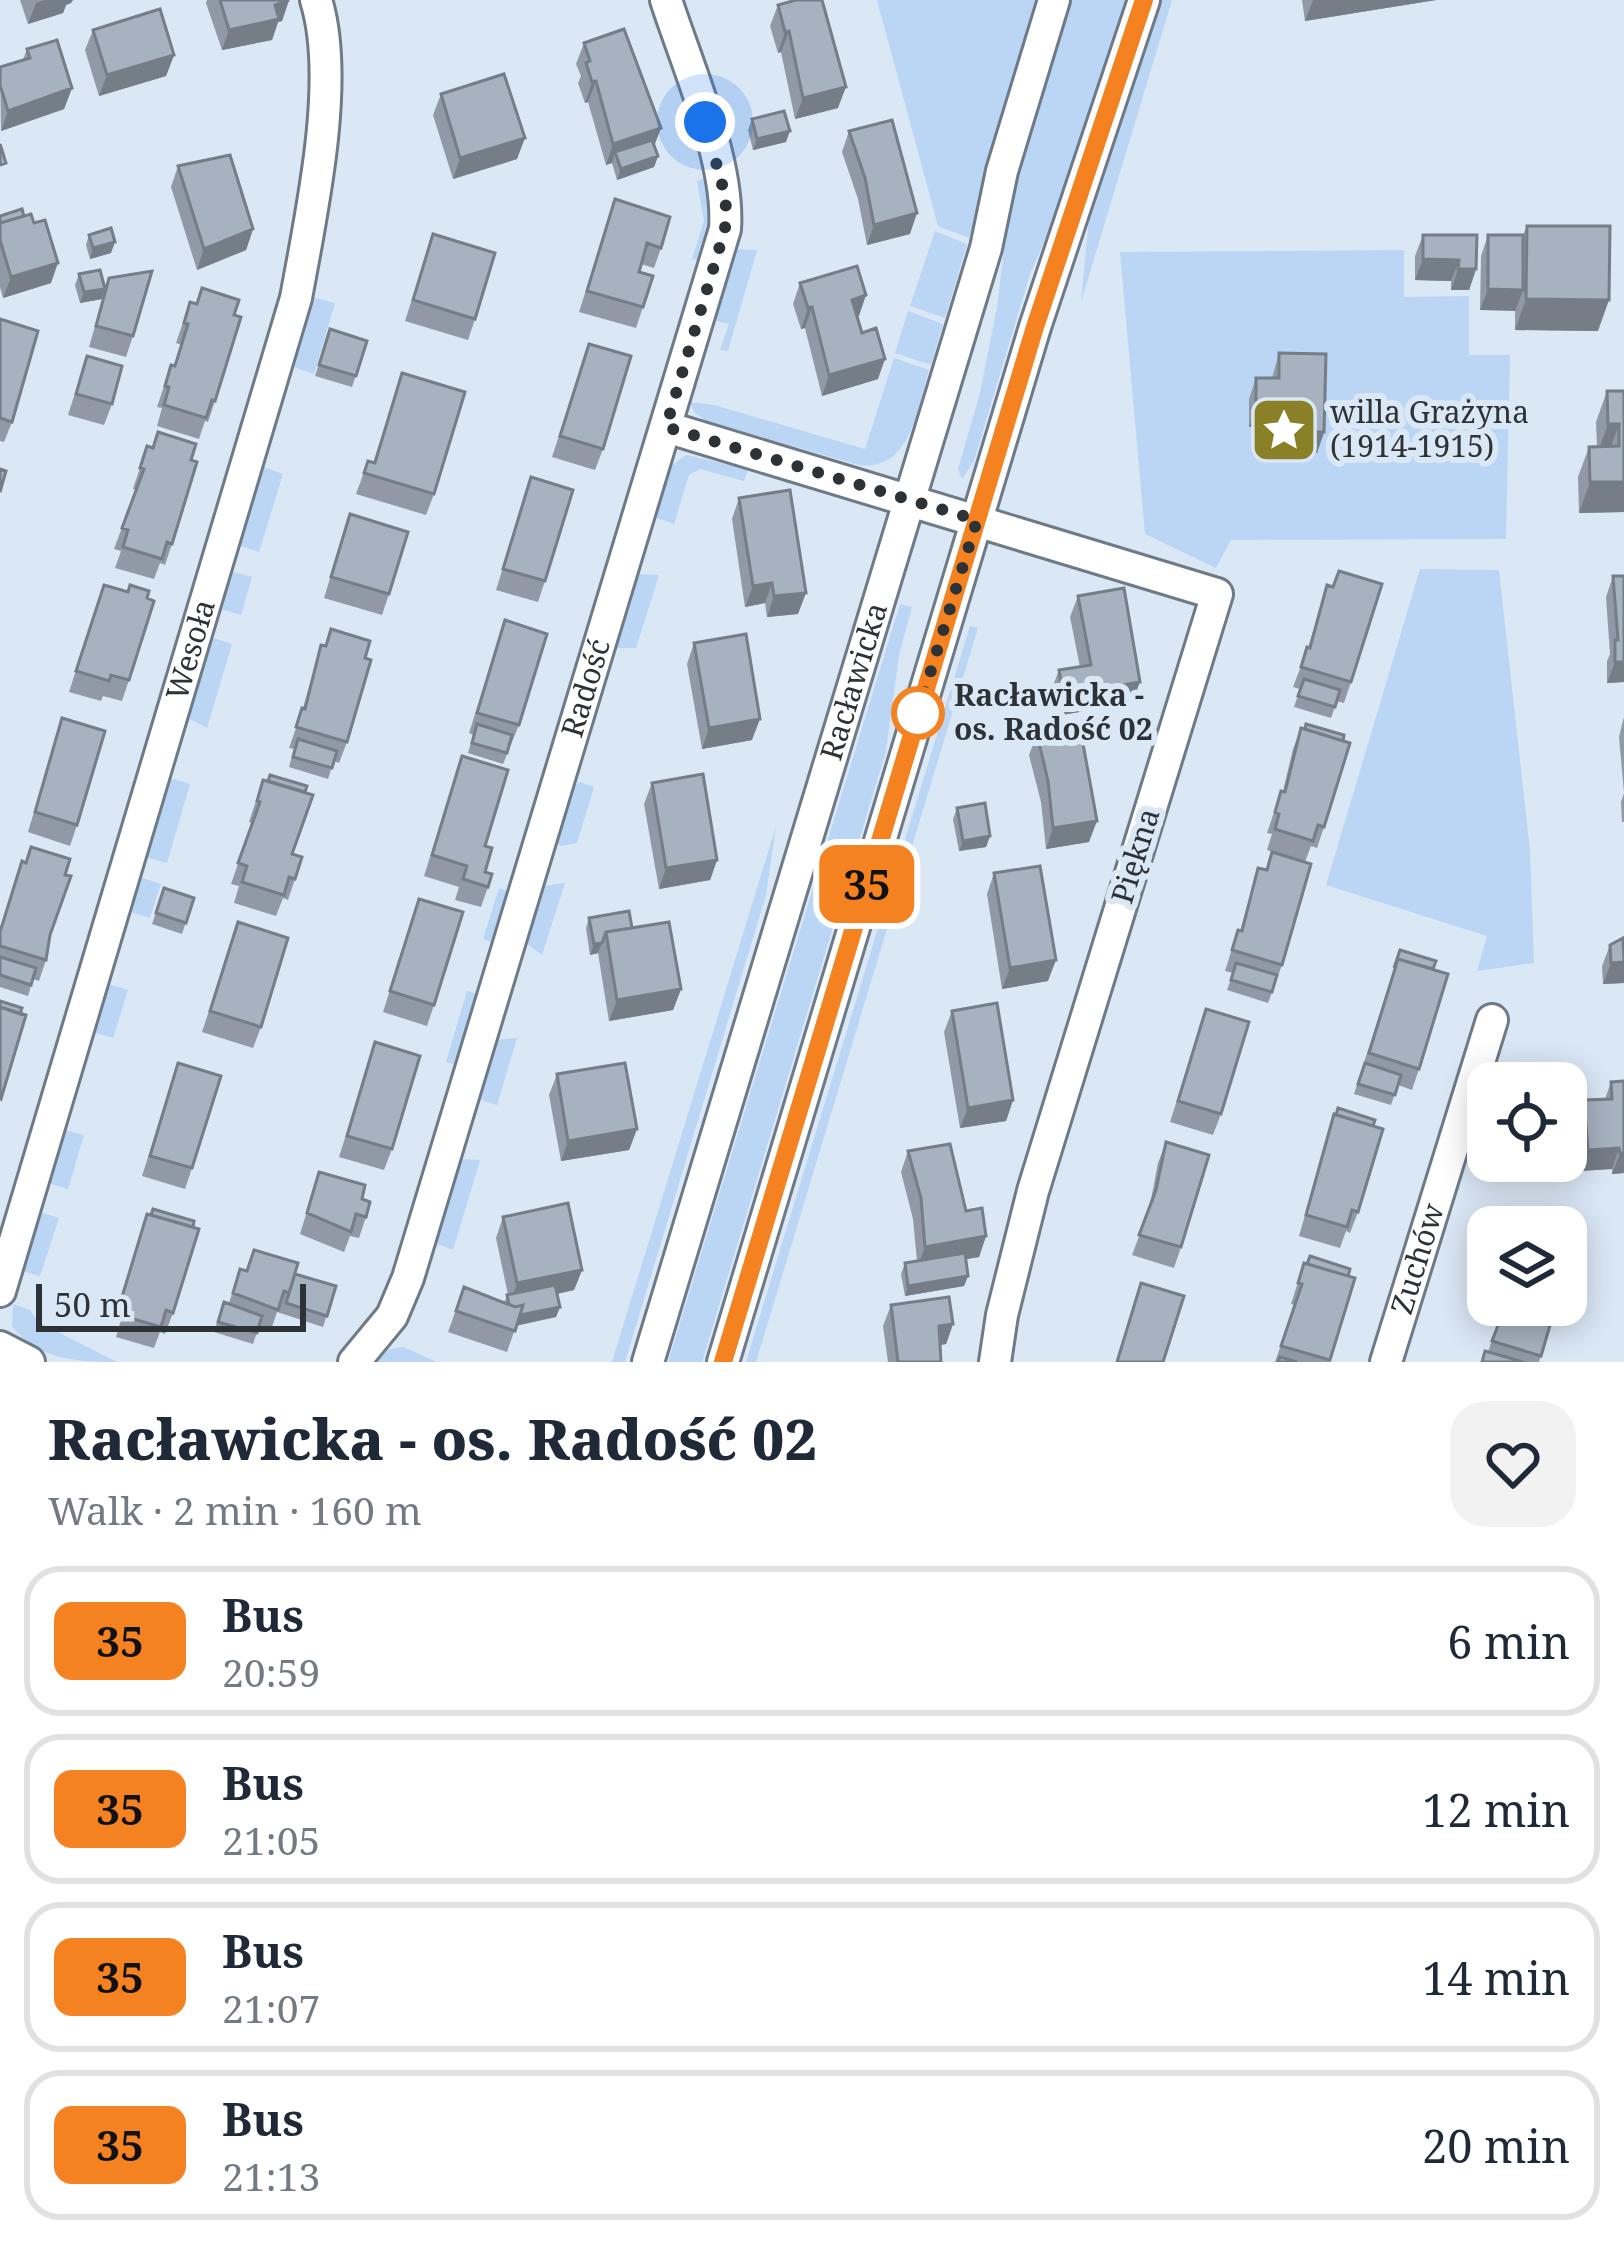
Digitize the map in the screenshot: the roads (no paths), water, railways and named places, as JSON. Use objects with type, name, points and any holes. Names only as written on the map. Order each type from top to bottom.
[{"type":"street","name":"Wesoła","points":[[0,1291],[296,298],[316,192],[324,86],[326,47],[316,0]]},
{"type":"street","name":"Radość","points":[[354,1362],[392,1316],[408,1278],[725,229],[726,199],[666,0]]},
{"type":"street","name":"Racławicka","points":[[648,1362],[986,248],[1002,170],[1054,0]]},
{"type":"street","points":[[723,1362],[1053,270],[1144,0]]},
{"type":"street","points":[[666,427],[977,520]]},
{"type":"street","name":"Piękna","points":[[977,520],[1217,594],[1033,1191],[995,1362]]},
{"type":"street","name":"Zuchów","points":[[1386,1362],[1492,1020]]},
{"type":"street","points":[[0,1347],[29,1362]]},
{"type":"place","name":"willa Grażyna (1914-1915)","points":[[1284,430]]},
{"type":"place","name":"Racławicka - os. Radość 02","points":[[918,713]]}]
